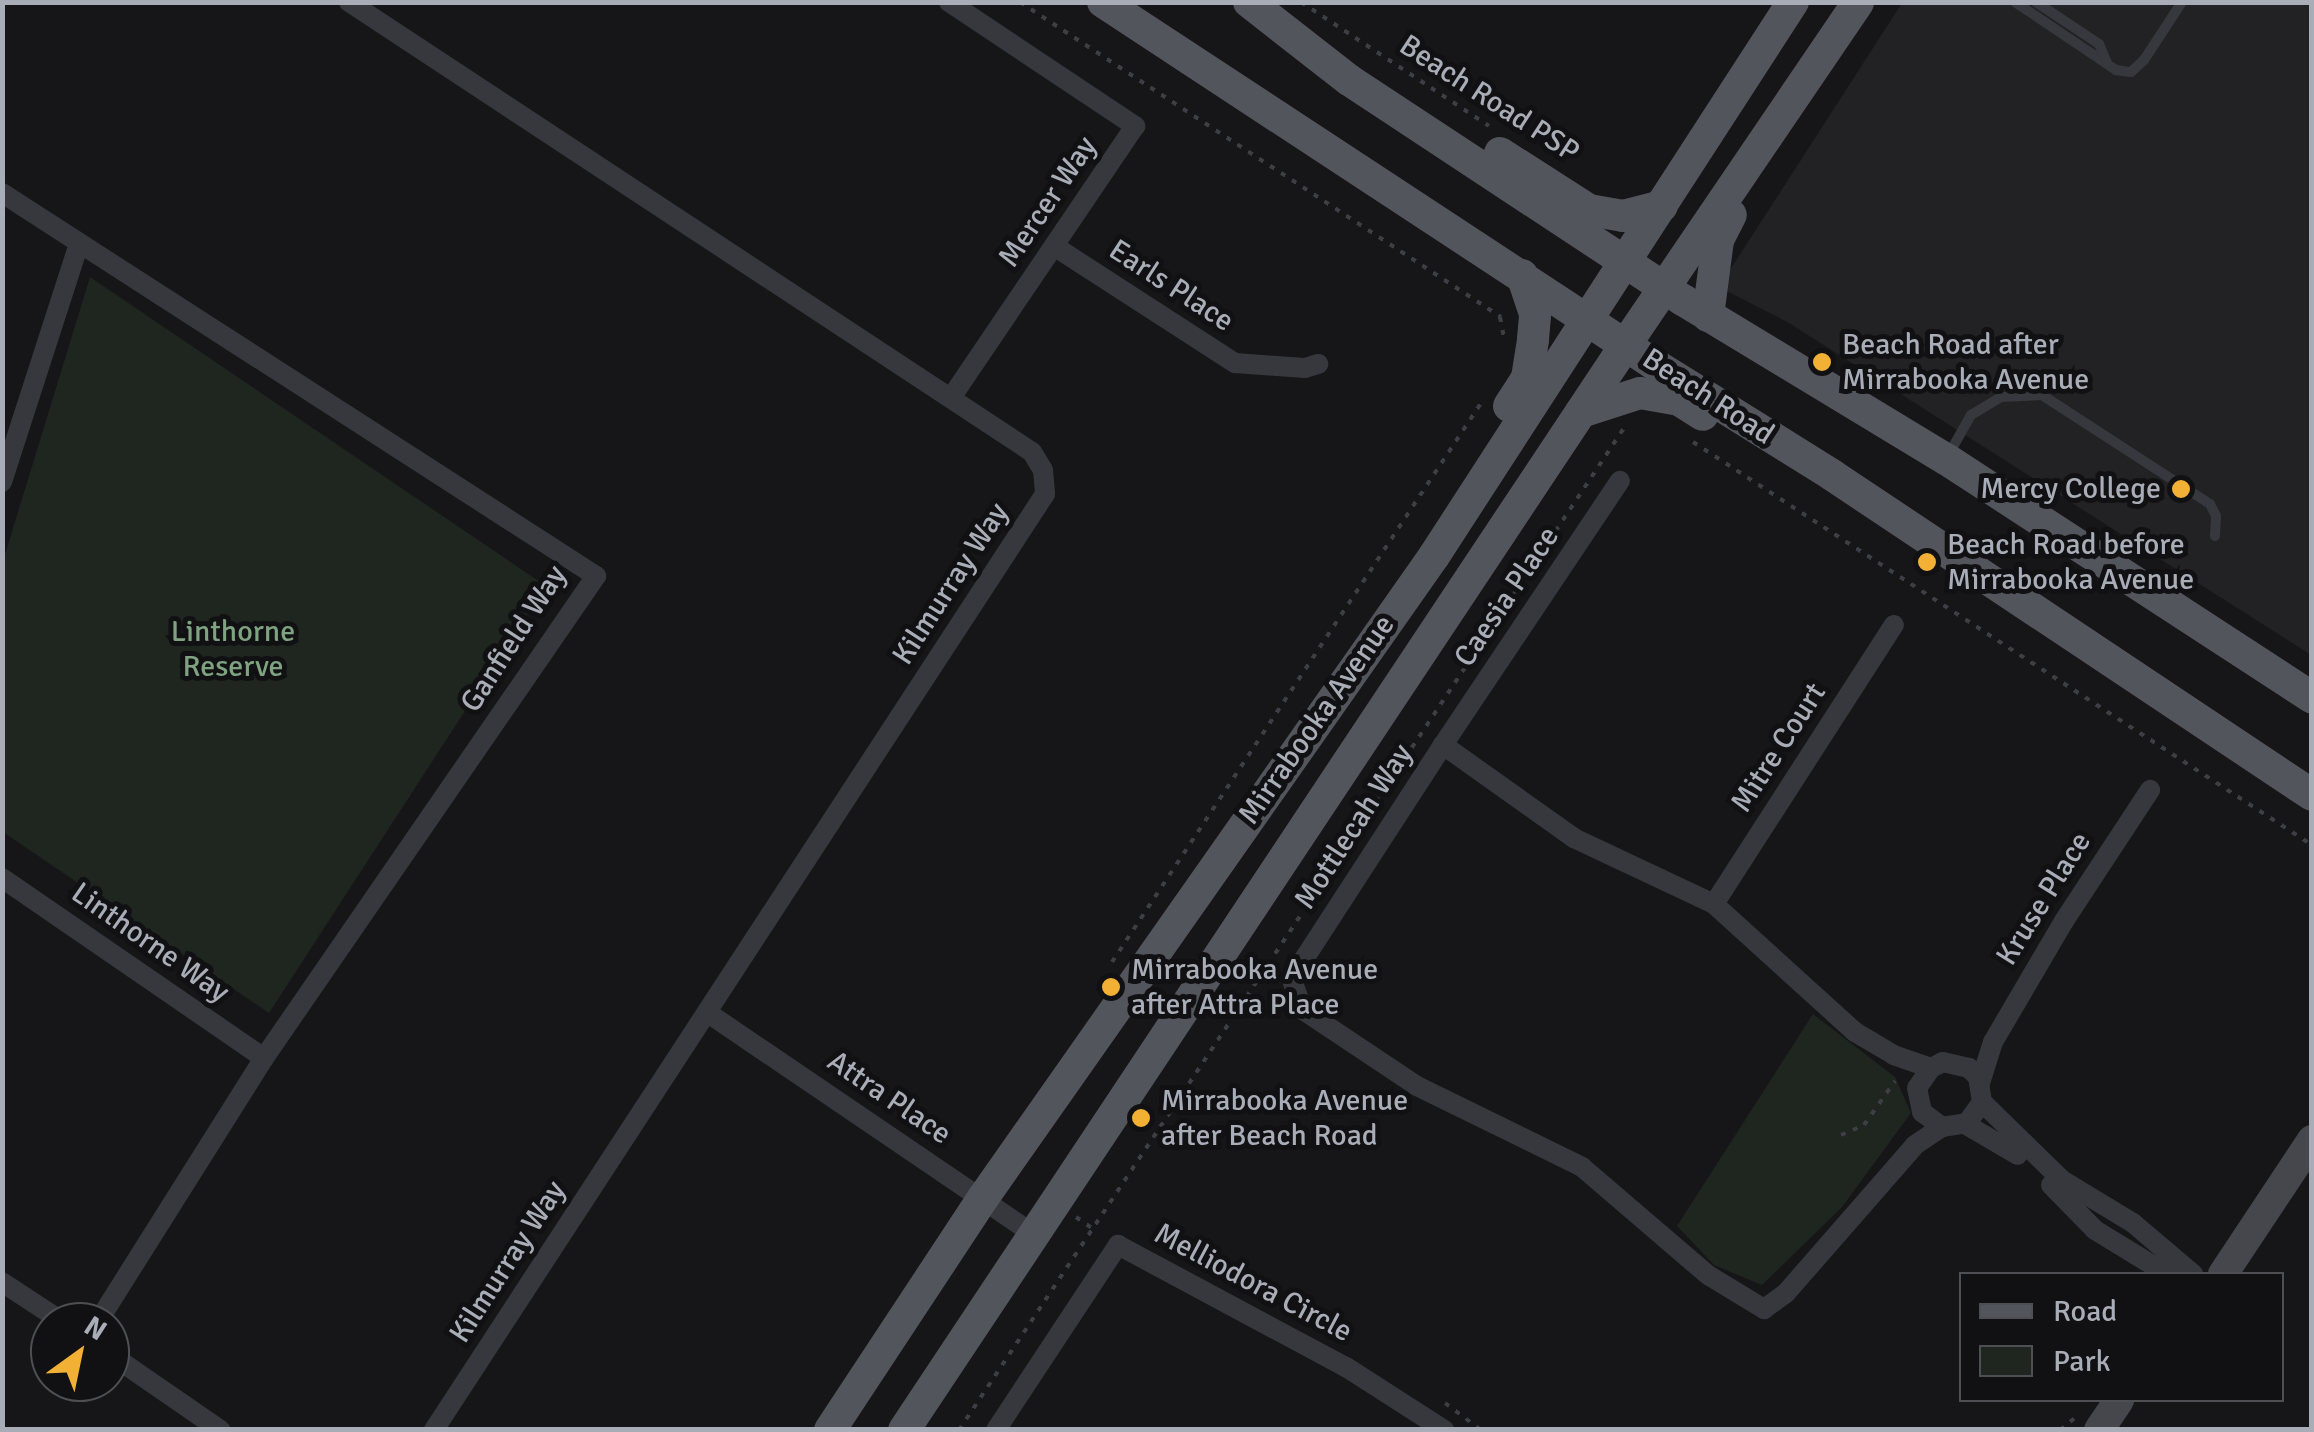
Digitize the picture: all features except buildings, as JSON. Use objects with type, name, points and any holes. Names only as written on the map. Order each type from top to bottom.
[{"type":"main road","name":"Beach Road","points":[[1103,2],[1832,474],[2312,796]]},
{"type":"main road","points":[[1249,2],[1349,80],[1665,288],[1946,460],[2298,689]]},
{"type":"main road","name":"Mirrabooka Avenue","points":[[830,1430],[983,1198],[1434,556],[1793,2]]},
{"type":"main road","points":[[1708,316],[1722,228],[1811,95],[1859,2]]},
{"type":"main road","name":"Mirrabooka Avenue","points":[[904,1430],[1626,344],[1859,2]]},
{"type":"main road","points":[[1392,106],[1455,124],[1589,210],[1623,216],[1662,206]]},
{"type":"main road","points":[[1434,556],[1446,504],[1528,378],[1535,314],[1522,276]]},
{"type":"main road","points":[[1581,412],[1632,402],[1640,393],[1679,400],[1770,453],[1832,474]]},
{"type":"street","name":"Kilmurray Way","points":[[349,2],[1032,452],[1042,470],[1045,494],[434,1430]]},
{"type":"street","name":"Mercer Way","points":[[948,2],[1135,126],[952,398]]},
{"type":"street","name":"Ganfield Way","points":[[2,193],[596,576],[264,1058],[111,1302]]},
{"type":"street","points":[[2,482],[79,243]]},
{"type":"street","name":"Earls Place","points":[[1054,246],[1235,363],[1304,368],[1318,364]]},
{"type":"street","name":"Caesia Place","points":[[1443,745],[1620,480]]},
{"type":"street","name":"Mitre Court","points":[[1714,904],[1894,625]]},
{"type":"street","points":[[2298,689],[2312,714]]},
{"type":"street","name":"Mottlecah Way","points":[[1914,1146],[1922,1112],[1918,1088],[1899,1062],[1855,1032],[1714,904],[1574,838],[1443,745],[1300,965],[1293,983],[1302,1010],[1417,1086],[1582,1167],[1708,1275],[1764,1309],[1786,1293],[1914,1146],[1942,1127],[1965,1124]]},
{"type":"street","name":"Kruse Place","points":[[1981,1092],[1993,1042],[2064,921],[2150,790]]},
{"type":"street","name":"Linthorne Way","points":[[2,878],[264,1058]]},
{"type":"street","name":"Attra Place","points":[[708,1012],[1035,1235]]},
{"type":"street","points":[[1918,1088],[1931,1068],[1956,1062],[1993,1042]]},
{"type":"street","name":"Mottlecah Way","points":[[1899,1062],[1931,1068]]},
{"type":"street","points":[[1956,1062],[1968,1068],[1981,1092],[2062,1180],[2134,1224],[2191,1272]]},
{"type":"street","points":[[1981,1092],[1965,1124],[2012,1150],[2095,1230],[2163,1272]]},
{"type":"street","points":[[1922,1112],[1942,1127]]},
{"type":"street","points":[[2224,1272],[2312,1140]]},
{"type":"street","name":"Melliodora Circle","points":[[996,1430],[1118,1245],[1346,1367],[1444,1430]]},
{"type":"street","points":[[2,1282],[32,1302]]},
{"type":"street","points":[[130,1368],[220,1430]]},
{"type":"lane","points":[[2015,2],[2107,64],[2131,72],[2144,60],[2182,2]]},
{"type":"lane","points":[[2036,2],[2099,44],[2107,64]]},
{"type":"lane","points":[[1946,460],[1971,415],[2001,397],[2042,395],[2210,504],[2216,516],[2214,536]]},
{"type":"path","points":[[1020,2],[1500,318],[1535,314]]},
{"type":"path","name":"Beach Road PSP","points":[[1301,2],[1500,134]]},
{"type":"path","points":[[1500,318],[1506,346]]},
{"type":"path","points":[[1104,974],[1487,394]]},
{"type":"path","points":[[959,1430],[1632,402]]},
{"type":"path","points":[[1680,435],[1748,475],[2312,845]]},
{"type":"path","points":[[1842,1135],[1864,1125],[1899,1062]]},
{"type":"shaded area","name":"Mercy College","points":[[1902,3],[2311,3],[2311,655],[1789,323],[1719,287]]},
{"type":"green space","name":"Linthorne Reserve","points":[[90,277],[546,586],[269,1013],[3,832],[3,561]]},
{"type":"green space","points":[[1813,1014],[1895,1077],[1911,1113],[1842,1207],[1762,1285],[1714,1265],[1677,1226]]},
{"type":"place","name":"Beach Road after Mirrabooka Avenue","points":[[1822,362]]},
{"type":"place","name":"Mercy College","points":[[2181,489]]},
{"type":"place","name":"Beach Road before Mirrabooka Avenue","points":[[1927,562]]},
{"type":"place","name":"Mirrabooka Avenue after Attra Place","points":[[1111,987]]},
{"type":"place","name":"Mirrabooka Avenue after Beach Road","points":[[1141,1118]]}]
